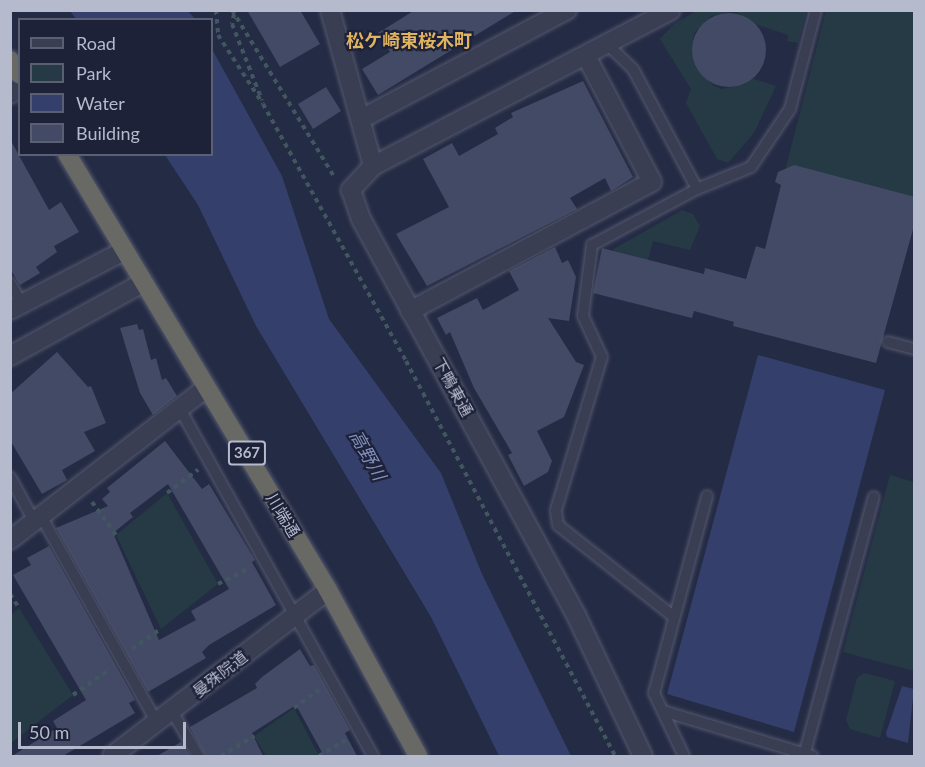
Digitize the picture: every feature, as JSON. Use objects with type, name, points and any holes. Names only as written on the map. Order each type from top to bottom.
[{"type":"highway","name":"川端通","points":[[68,156],[328,590],[418,756]]},
{"type":"street","points":[[330,10],[363,118],[373,166]]},
{"type":"street","points":[[363,118],[567,10]]},
{"type":"street","points":[[351,190],[373,166],[671,10]]},
{"type":"street","points":[[410,311],[652,182],[586,56]]},
{"type":"street","name":"下鴨東通","points":[[351,190],[361,219],[576,615],[643,756]]},
{"type":"street","points":[[16,307],[124,251]]},
{"type":"street","points":[[10,356],[144,282]]},
{"type":"street","points":[[10,540],[207,387]]},
{"type":"street","name":"曼殊院道","points":[[112,756],[328,590]]},
{"type":"lane","points":[[674,617],[558,525],[556,510],[602,357],[584,316],[592,244],[697,189],[751,167],[790,110],[816,10]]},
{"type":"lane","points":[[608,44],[633,69],[697,189]]},
{"type":"lane","points":[[10,283],[16,307]]},
{"type":"lane","points":[[888,342],[915,349]]},
{"type":"lane","points":[[180,409],[373,756]]},
{"type":"lane","points":[[11,480],[37,518],[156,723]]},
{"type":"lane","points":[[684,756],[654,693],[707,496]]},
{"type":"lane","points":[[663,711],[809,754],[874,497]]},
{"type":"lane","points":[[172,711],[198,756]]},
{"type":"path","points":[[216,10],[218,35],[262,104],[406,361],[615,756]]},
{"type":"path","points":[[233,12],[232,24],[262,104]]},
{"type":"path","points":[[233,12],[336,181],[351,190]]},
{"type":"path","points":[[167,493],[209,463]]},
{"type":"path","points":[[80,486],[116,535]]},
{"type":"path","points":[[219,584],[265,561]]},
{"type":"path","points":[[10,594],[19,608]]},
{"type":"path","points":[[73,695],[161,629]]},
{"type":"path","points":[[294,708],[332,681]]},
{"type":"path","points":[[320,756],[360,733]]},
{"type":"path","points":[[221,756],[254,736]]},
{"type":"green space","points":[[698,10],[733,11],[711,16],[694,33],[692,48],[699,71],[714,86],[722,89],[745,84],[751,78],[776,86],[754,133],[728,163],[717,159],[686,103],[691,89],[660,39],[674,24]]},
{"type":"green space","points":[[734,11],[806,11],[798,43],[787,41],[788,35],[758,25]]},
{"type":"green space","points":[[826,11],[914,11],[914,197],[787,175],[786,167]]},
{"type":"green space","points":[[682,210],[693,214],[700,226],[690,250],[653,241],[648,260],[612,250]]},
{"type":"green space","points":[[890,475],[914,482],[914,671],[843,652]]},
{"type":"green space","points":[[167,493],[218,584],[161,629],[116,535]]},
{"type":"green space","points":[[19,608],[73,695],[11,743],[11,615]]},
{"type":"green space","points":[[864,673],[895,681],[880,738],[850,729],[846,720],[857,678]]},
{"type":"green space","points":[[294,708],[319,756],[266,756],[254,736]]},
{"type":"water","points":[[70,11],[188,11],[194,18],[75,18]]},
{"type":"water","name":"高野川","points":[[213,51],[282,176],[329,319],[441,473],[482,574],[571,756],[499,756],[431,617],[256,326],[198,205],[166,156],[213,156]]},
{"type":"water","points":[[758,355],[885,390],[794,732],[667,694]]},
{"type":"water","points":[[902,686],[914,689],[908,743],[887,737],[886,733]]},
{"type":"building","points":[[247,10],[300,10],[320,44],[280,67]]},
{"type":"building","points":[[415,10],[517,10],[378,95],[362,69],[390,52],[378,33]]},
{"type":"building","points":[[729,13],[750,19],[760,29],[766,50],[760,71],[750,81],[729,87],[708,81],[698,71],[692,50],[698,29],[708,19]]},
{"type":"building","points":[[583,81],[633,177],[611,191],[605,178],[570,198],[577,209],[427,286],[396,234],[449,207],[423,159],[452,143],[459,156],[498,134],[495,128],[513,117],[511,113]]},
{"type":"building","points":[[326,87],[341,111],[313,129],[298,104]]},
{"type":"building","points":[[10,139],[49,210],[61,202],[79,232],[54,246],[57,252],[36,267],[40,273],[20,285],[10,269]]},
{"type":"building","points":[[794,165],[915,197],[915,222],[876,363],[733,326],[734,322],[694,311],[692,318],[593,293],[602,248],[704,274],[705,268],[746,279],[756,246],[765,249],[781,185],[775,182],[778,172]]},
{"type":"building","points":[[555,247],[562,263],[568,260],[576,277],[569,321],[548,318],[576,362],[584,365],[564,417],[537,431],[552,461],[548,472],[524,486],[508,455],[512,453],[474,388],[450,332],[446,335],[437,318],[477,298],[483,310],[519,290],[509,271]]},
{"type":"building","points":[[137,324],[139,330],[143,329],[151,360],[156,358],[162,380],[166,378],[177,396],[153,415],[140,393],[120,328]]},
{"type":"building","points":[[57,352],[88,387],[91,386],[106,423],[84,432],[95,451],[62,470],[67,480],[42,494],[10,440],[10,394]]},
{"type":"building","points":[[165,441],[202,489],[209,484],[255,560],[252,562],[276,605],[209,645],[202,652],[206,658],[148,692],[56,528],[108,506],[102,499],[110,492],[107,488]],"holes":[[[168,484],[229,589],[191,611],[196,620],[159,640],[113,533],[133,517],[130,513]]]},
{"type":"building","points":[[49,546],[135,700],[129,703],[135,713],[63,756],[12,756],[57,728],[53,721],[86,700],[13,575],[31,565],[27,558]]},
{"type":"building","points":[[300,649],[310,666],[314,665],[350,730],[345,733],[357,756],[324,756],[296,705],[252,733],[263,756],[205,756],[190,727],[257,688],[255,684],[262,677]]},
{"type":"building","points":[[181,742],[190,756],[157,756]]},
{"type":"district","name":"松ケ崎東桜木町","points":[[409,40]]}]
